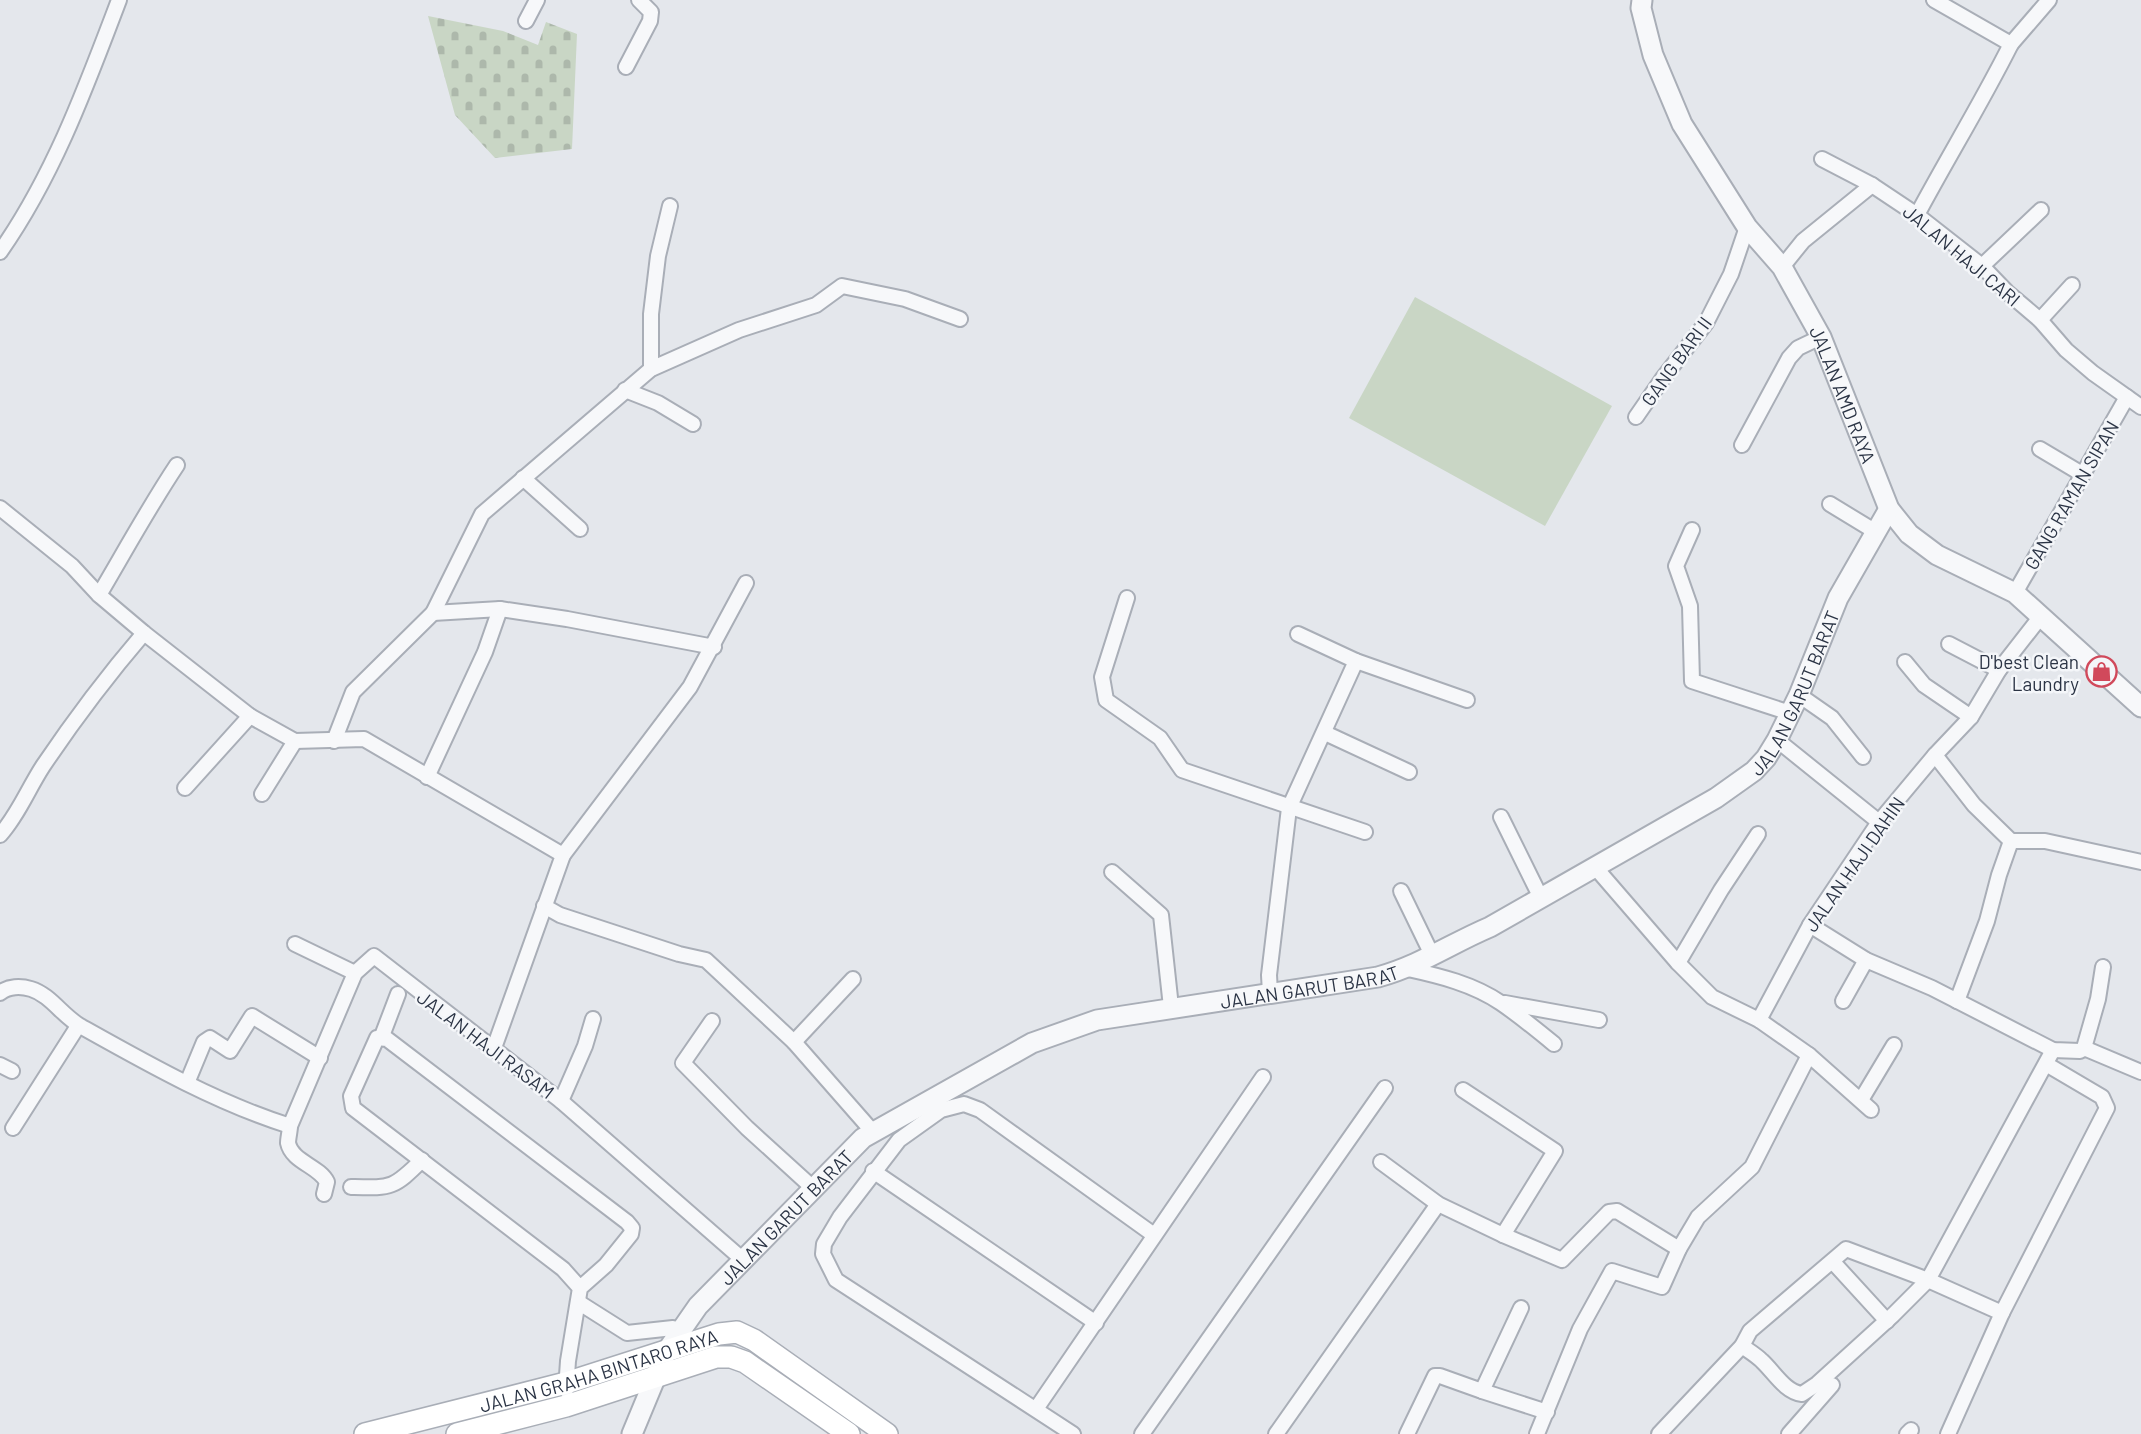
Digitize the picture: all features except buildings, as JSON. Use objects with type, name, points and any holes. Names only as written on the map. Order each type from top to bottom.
[{"type":"main road","name":"JALAN GRAHA BINTARO RAYA","points":[[365,1434],[566,1383],[719,1334],[737,1332],[754,1340],[887,1434]]},
{"type":"main road","name":"JALAN GRAHA BINTARO RAYA","points":[[457,1434],[566,1406],[716,1357],[731,1357],[745,1362],[849,1434]]},
{"type":"street","points":[[0,252],[18,227],[51,168],[78,107],[119,0]]},
{"type":"street","points":[[526,21],[537,0]]},
{"type":"street","points":[[626,67],[650,21],[651,12],[639,0]]},
{"type":"street","name":"JALAN AMD RAYA","points":[[1642,0],[1641,8],[1653,55],[1682,124],[1747,226],[1782,267],[1821,337],[1889,509],[1909,534],[1937,555],[2015,593],[2141,707]]},
{"type":"street","points":[[1934,0],[2011,44]]},
{"type":"street","points":[[1917,215],[1980,106],[2011,44],[2049,0]]},
{"type":"street","name":"JALAN HAJI CARI","points":[[1822,159],[1872,185],[1917,215],[1982,266],[2093,373],[2141,407]]},
{"type":"street","points":[[1782,267],[1803,241],[1872,185]]},
{"type":"street","points":[[651,369],[651,314],[658,256],[670,206]]},
{"type":"street","points":[[1982,266],[2041,210]]},
{"type":"street","name":"GANG BARI II","points":[[1636,416],[1706,323],[1731,274],[1747,226]]},
{"type":"street","points":[[2040,320],[2072,285]]},
{"type":"street","points":[[334,741],[353,692],[433,613],[482,514],[651,369],[739,330],[816,305],[842,286],[905,299],[960,319]]},
{"type":"street","points":[[1742,445],[1789,358],[1798,348],[1821,337]]},
{"type":"street","points":[[625,390],[658,403],[693,424]]},
{"type":"street","name":"GANG RAMAN SIPAN","points":[[2015,593],[2127,397]]},
{"type":"street","points":[[2040,449],[2082,474]]},
{"type":"street","points":[[99,595],[177,465]]},
{"type":"street","points":[[523,478],[580,529]]},
{"type":"street","points":[[1830,504],[1875,532]]},
{"type":"street","points":[[0,508],[72,566],[99,595],[144,633],[250,716],[295,741],[364,739],[563,855]]},
{"type":"street","name":"JALAN GARUT BARAT","points":[[632,1434],[666,1352],[698,1306],[863,1138],[873,1132],[1032,1043],[1097,1020],[1378,977],[1408,969],[1541,898],[1716,798],[1754,771],[1777,740],[1795,704],[1838,598],[1889,509]]},
{"type":"street","points":[[1692,530],[1676,566],[1690,606],[1692,681],[1795,704],[1832,718],[1863,757]]},
{"type":"street","points":[[494,1048],[563,855],[690,687],[714,647],[746,583]]},
{"type":"street","points":[[1127,598],[1102,677],[1106,700],[1160,738],[1182,770],[1365,832]]},
{"type":"street","points":[[433,613],[500,609],[714,647]]},
{"type":"street","points":[[426,777],[485,652],[500,609]]},
{"type":"street","name":"JALAN HAJI DAHIN","points":[[1759,1020],[1810,925],[1879,822],[1935,755],[1971,718],[1999,670],[2042,615]]},
{"type":"street","points":[[0,835],[42,767],[116,666],[144,633]]},
{"type":"street","points":[[1298,634],[1356,661],[1467,700]]},
{"type":"street","points":[[1949,644],[1999,670]]},
{"type":"street","points":[[1270,993],[1269,975],[1289,808],[1356,661]]},
{"type":"street","points":[[1905,663],[1924,685],[1971,718]]},
{"type":"street","points":[[185,788],[250,716]]},
{"type":"street","points":[[1325,733],[1409,772]]},
{"type":"street","points":[[1777,740],[1879,822]]},
{"type":"street","points":[[262,794],[295,741]]},
{"type":"street","points":[[1935,755],[1974,805],[2011,841],[2045,841],[2141,862]]},
{"type":"street","points":[[1501,817],[1541,898]]},
{"type":"street","points":[[1678,963],[1758,834]]},
{"type":"street","points":[[1957,1001],[1987,921],[1998,874],[2011,841]]},
{"type":"street","points":[[1595,867],[1678,963],[1712,997],[1759,1020],[1809,1055],[1866,1105],[1894,1045]]},
{"type":"street","points":[[1112,872],[1162,917],[1171,1007]]},
{"type":"street","points":[[1401,891],[1433,957]]},
{"type":"street","points":[[544,906],[561,915],[706,961],[794,1042],[873,1132]]},
{"type":"street","points":[[1810,925],[1866,960],[1957,1001],[2053,1050],[2080,1051],[2084,1048],[2098,999],[2103,967]]},
{"type":"street","points":[[295,944],[355,973],[290,1126],[288,1144],[296,1156],[324,1176],[327,1182],[324,1194]]},
{"type":"street","name":"JALAN HAJI RASAM","points":[[355,973],[374,956],[561,1101],[742,1259]]},
{"type":"street","points":[[1843,1001],[1866,960]]},
{"type":"street","points":[[1408,969],[1444,977],[1479,990],[1500,1002],[1554,1044]]},
{"type":"street","points":[[794,1042],[853,979]]},
{"type":"street","points":[[0,993],[5,989],[19,987],[32,989],[46,997],[78,1026],[187,1083],[259,1116],[290,1126]]},
{"type":"street","points":[[398,994],[382,1036],[377,1038],[351,1097],[354,1108],[563,1269],[579,1295],[627,1333],[673,1328]]},
{"type":"street","points":[[1500,1002],[1599,1020]]},
{"type":"street","points":[[187,1083],[204,1042],[210,1038],[230,1051],[252,1016],[320,1058]]},
{"type":"street","points":[[561,1101],[585,1046],[593,1020]]},
{"type":"street","points":[[712,1021],[683,1063],[747,1128],[813,1188]]},
{"type":"street","points":[[13,1128],[78,1026]]},
{"type":"street","points":[[382,1036],[632,1228],[631,1234],[579,1295],[566,1383],[566,1406]]},
{"type":"street","points":[[2084,1048],[2141,1072]]},
{"type":"street","points":[[1742,1346],[1787,1387],[1802,1394],[1817,1384],[1887,1321],[1928,1280],[2053,1050]]},
{"type":"street","points":[[1537,1434],[1580,1329],[1612,1271],[1662,1287],[1679,1249],[1699,1217],[1752,1167],[1809,1055]]},
{"type":"street","points":[[1948,1434],[2003,1313],[2107,1108],[2102,1097],[2046,1064]]},
{"type":"street","points":[[1036,1409],[1263,1077]]},
{"type":"street","points":[[1142,1434],[1385,1088]]},
{"type":"street","points":[[1463,1090],[1555,1151],[1503,1235]]},
{"type":"street","points":[[1073,1434],[836,1280],[823,1254],[824,1244],[873,1171],[899,1140],[941,1111],[964,1104],[972,1105],[1154,1235]]},
{"type":"street","points":[[351,1187],[383,1188],[399,1183],[422,1160]]},
{"type":"street","points":[[1381,1163],[1438,1204],[1562,1260],[1609,1212],[1617,1211],[1679,1249]]},
{"type":"street","points":[[873,1171],[1096,1323]]},
{"type":"street","points":[[1276,1434],[1438,1204]]},
{"type":"street","points":[[1659,1434],[1742,1346],[1750,1331],[1846,1250],[1928,1280],[2003,1313]]},
{"type":"street","points":[[1833,1262],[1887,1321]]},
{"type":"street","points":[[1482,1391],[1521,1308]]},
{"type":"street","points":[[1407,1434],[1435,1376],[1547,1412]]},
{"type":"street","points":[[1789,1434],[1832,1385]]},
{"type":"green space","points":[[428,16],[503,31],[538,45],[546,22],[577,34],[572,149],[495,158],[455,115]]},
{"type":"green space","points":[[1415,297],[1612,406],[1545,526],[1349,418]]},
{"type":"place","name":"D'best Clean Laundry","points":[[2102,672]]}]
